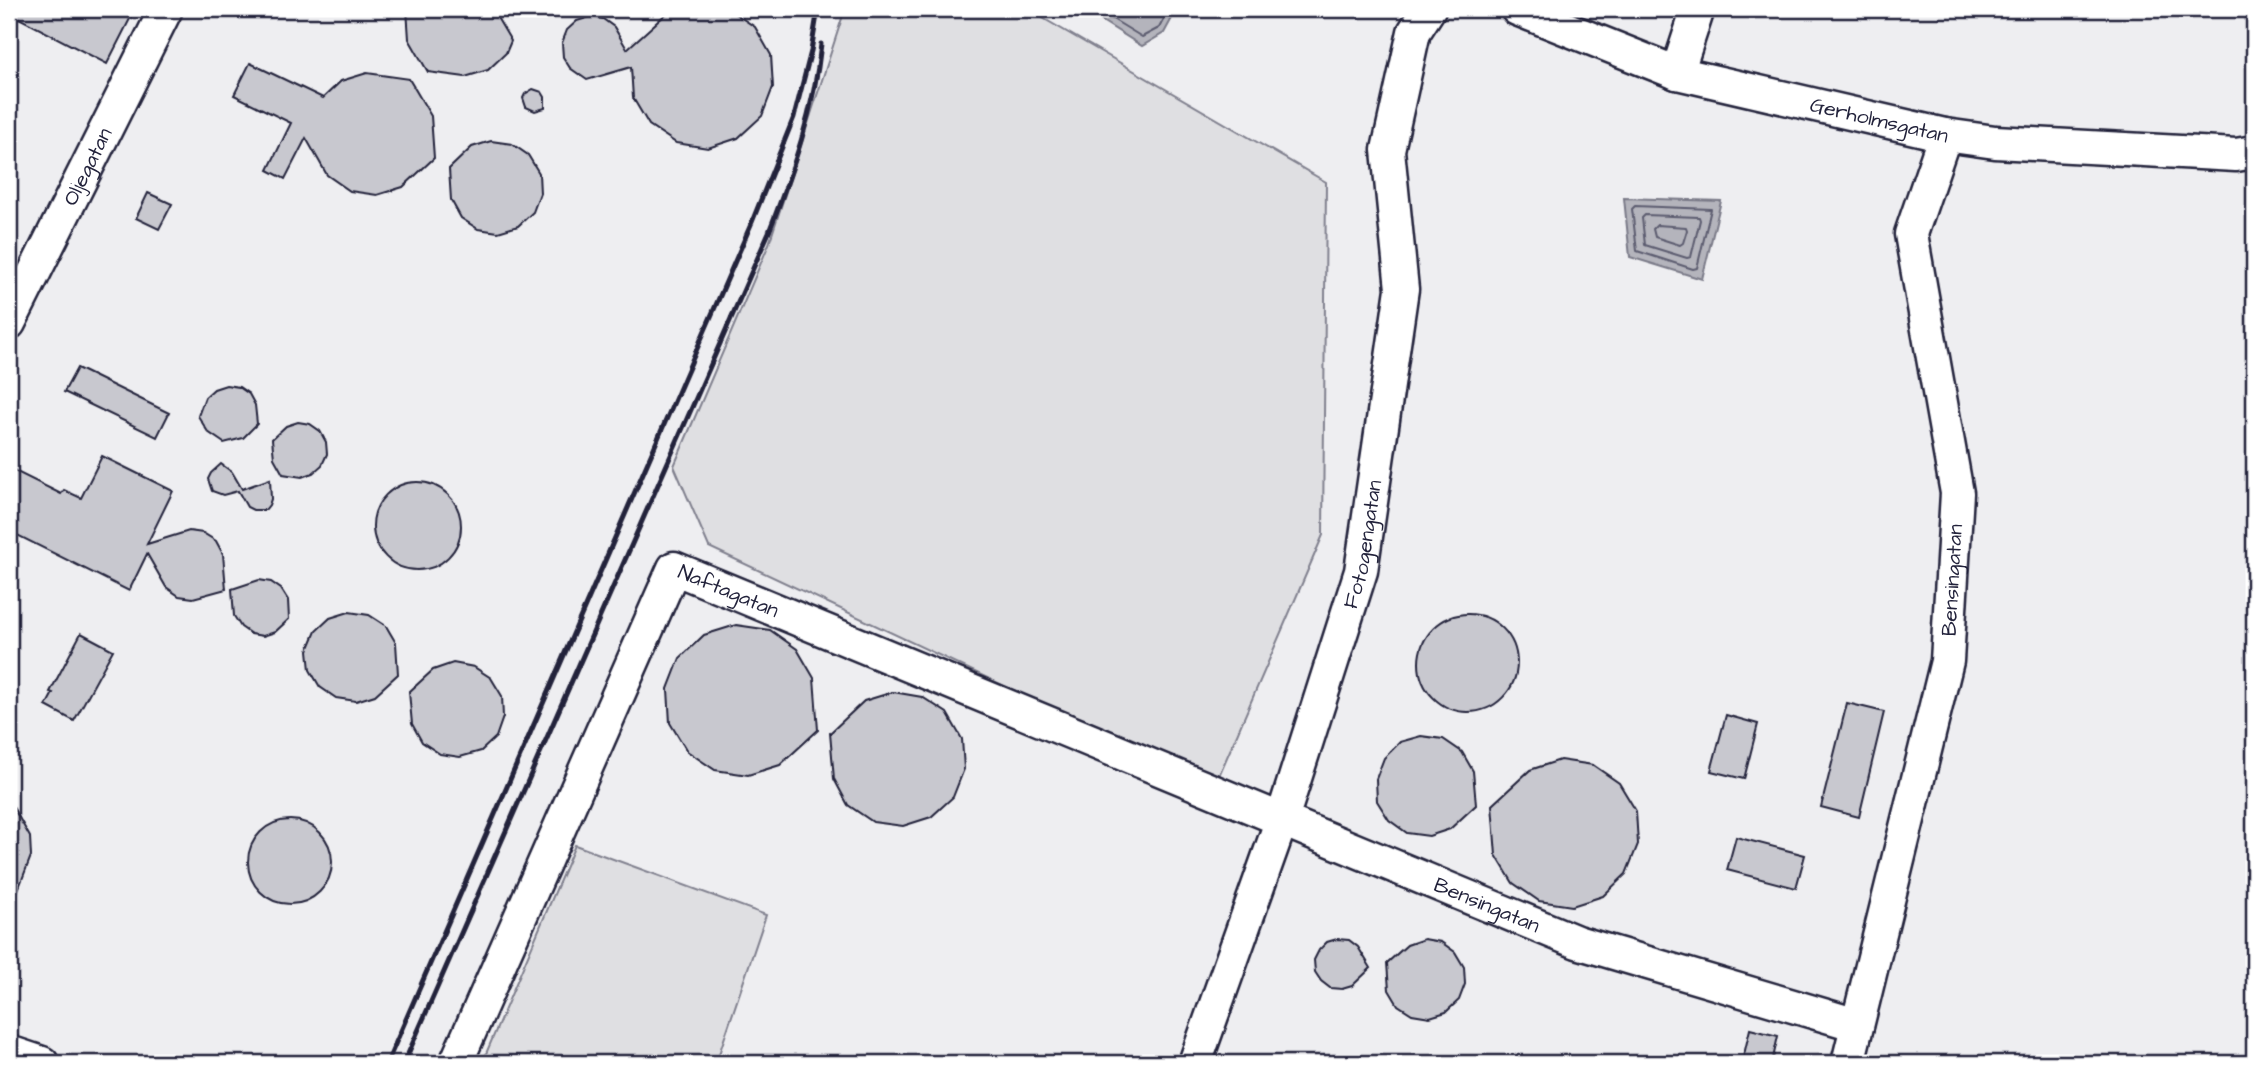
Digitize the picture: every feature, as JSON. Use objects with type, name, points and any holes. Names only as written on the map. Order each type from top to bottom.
[{"type":"lane","name":"Oljegatan","points":[[9,323],[166,9]]},
{"type":"lane","name":"Fotogengatan","points":[[1195,1063],[1282,819],[1361,571],[1402,289],[1388,150],[1414,32],[1429,9]]},
{"type":"lane","name":"Gerholmsgatan","points":[[1517,9],[1677,73],[1945,135],[1995,142],[2209,154],[2236,155],[2254,152]]},
{"type":"lane","points":[[1677,73],[1698,9]]},
{"type":"lane","name":"Bensingatan","points":[[1848,1063],[1947,661],[1957,493],[1911,234],[1945,135]]},
{"type":"lane","name":"Naftagatan","points":[[456,1063],[674,568],[1282,819]]},
{"type":"lane","name":"Bensingatan","points":[[1282,819],[1577,942],[1857,1025]]},
{"type":"lane","points":[[9,1052],[42,1063]]},
{"type":"shaded area","points":[[9,9],[2254,9],[2254,1063],[9,1063]]},
{"type":"shaded area","points":[[845,9],[1027,9],[1326,182],[1323,535],[1215,785],[709,547],[674,466],[769,244]]},
{"type":"shaded area","points":[[575,845],[766,915],[716,1063],[482,1063]]},
{"type":"water","points":[[1083,9],[1177,9],[1164,33],[1142,46]]},
{"type":"water","points":[[1624,198],[1721,201],[1702,279],[1630,257]]},
{"type":"building","points":[[9,9],[135,9],[107,64],[9,13]]},
{"type":"building","points":[[407,9],[492,9],[511,41],[506,53],[488,70],[465,77],[428,72],[409,39]]},
{"type":"building","points":[[682,9],[728,9],[755,27],[771,55],[773,87],[762,116],[738,138],[708,148],[676,143],[649,125],[633,98],[631,67],[587,80],[570,68],[563,57],[562,43],[567,30],[577,21],[590,17],[603,19],[614,27],[627,49],[666,14]]},
{"type":"building","points":[[250,63],[323,98],[341,81],[367,73],[409,79],[431,116],[434,158],[403,187],[377,195],[350,191],[327,175],[306,138],[285,179],[268,170],[291,123],[234,95]]},
{"type":"building","points":[[533,89],[542,92],[545,108],[535,111],[526,107],[523,98]]},
{"type":"building","points":[[491,141],[512,144],[528,155],[539,173],[540,193],[533,212],[518,226],[498,232],[478,229],[461,218],[451,200],[449,169],[472,147]]},
{"type":"building","points":[[148,193],[172,204],[159,229],[136,218]]},
{"type":"building","points":[[77,368],[169,413],[157,437],[64,392]]},
{"type":"building","points":[[226,385],[239,387],[249,394],[255,405],[257,424],[243,438],[224,443],[208,432],[198,416],[205,397],[214,389]]},
{"type":"building","points":[[298,422],[310,424],[320,431],[326,442],[327,454],[322,465],[313,473],[302,477],[283,474],[274,458],[272,439],[286,426]]},
{"type":"building","points":[[102,456],[173,491],[147,544],[189,531],[203,533],[216,541],[223,554],[226,589],[193,598],[179,596],[166,587],[147,554],[129,591],[9,531],[9,468],[61,494],[64,490],[81,498]]},
{"type":"building","points":[[221,464],[232,472],[242,489],[270,479],[271,499],[265,510],[247,507],[238,491],[223,495],[212,491],[208,479]]},
{"type":"building","points":[[417,482],[434,485],[448,495],[458,509],[461,526],[458,543],[448,557],[434,567],[417,570],[400,567],[386,557],[376,543],[373,526],[376,509],[386,495],[400,485]]},
{"type":"building","points":[[259,580],[271,582],[281,589],[288,600],[289,619],[275,632],[263,636],[251,634],[241,627],[234,616],[232,589]]},
{"type":"building","points":[[349,612],[369,615],[386,626],[396,643],[398,674],[375,695],[356,701],[336,698],[320,687],[310,670],[308,650],[316,631],[330,618]]},
{"type":"building","points":[[1468,614],[1487,617],[1503,628],[1514,644],[1517,663],[1514,682],[1503,698],[1487,709],[1468,712],[1449,709],[1433,698],[1422,682],[1419,663],[1422,644],[1433,628],[1449,617]]},
{"type":"building","points":[[736,625],[770,630],[797,649],[814,678],[818,730],[780,765],[748,775],[715,770],[687,751],[670,723],[668,689],[680,658],[704,635]]},
{"type":"building","points":[[81,633],[113,650],[74,721],[46,706],[53,693],[50,692]]},
{"type":"building","points":[[453,663],[474,667],[491,678],[502,696],[503,717],[496,737],[481,751],[460,757],[440,754],[422,742],[412,724],[409,692],[433,670]]},
{"type":"building","points":[[893,692],[922,697],[947,713],[962,739],[964,769],[953,797],[931,817],[903,826],[873,822],[848,805],[834,779],[830,733],[864,701]]},
{"type":"building","points":[[1847,703],[1884,712],[1859,817],[1821,807]]},
{"type":"building","points":[[1726,715],[1758,724],[1744,779],[1711,771]]},
{"type":"building","points":[[1421,736],[1443,739],[1462,752],[1473,771],[1476,805],[1450,829],[1429,836],[1407,833],[1389,820],[1377,801],[1376,779],[1384,758],[1400,742]]},
{"type":"building","points":[[1560,760],[1593,765],[1619,783],[1636,811],[1638,844],[1626,874],[1603,896],[1572,906],[1539,901],[1513,883],[1496,855],[1492,805],[1530,770]]},
{"type":"building","points":[[9,800],[30,837],[31,856],[10,911]]},
{"type":"building","points":[[290,820],[306,823],[320,832],[329,846],[332,862],[329,878],[320,892],[306,901],[290,904],[274,901],[260,892],[251,878],[248,862],[251,846],[260,832],[274,823]]},
{"type":"building","points":[[1736,837],[1805,855],[1796,888],[1727,870]]},
{"type":"building","points":[[1424,939],[1441,942],[1455,952],[1464,967],[1465,984],[1459,1000],[1446,1012],[1430,1017],[1412,1014],[1398,1005],[1389,990],[1387,963],[1407,945]]},
{"type":"building","points":[[1349,940],[1358,947],[1371,968],[1352,986],[1342,989],[1330,988],[1315,972],[1314,960],[1319,950],[1327,942]]},
{"type":"building","points":[[1750,1029],[1778,1036],[1772,1063],[1742,1063]]},
{"type":"railway","points":[[387,1063],[752,222],[794,117],[811,51],[818,9]]},
{"type":"railway","points":[[404,1063],[769,232],[808,117],[821,44]]}]
